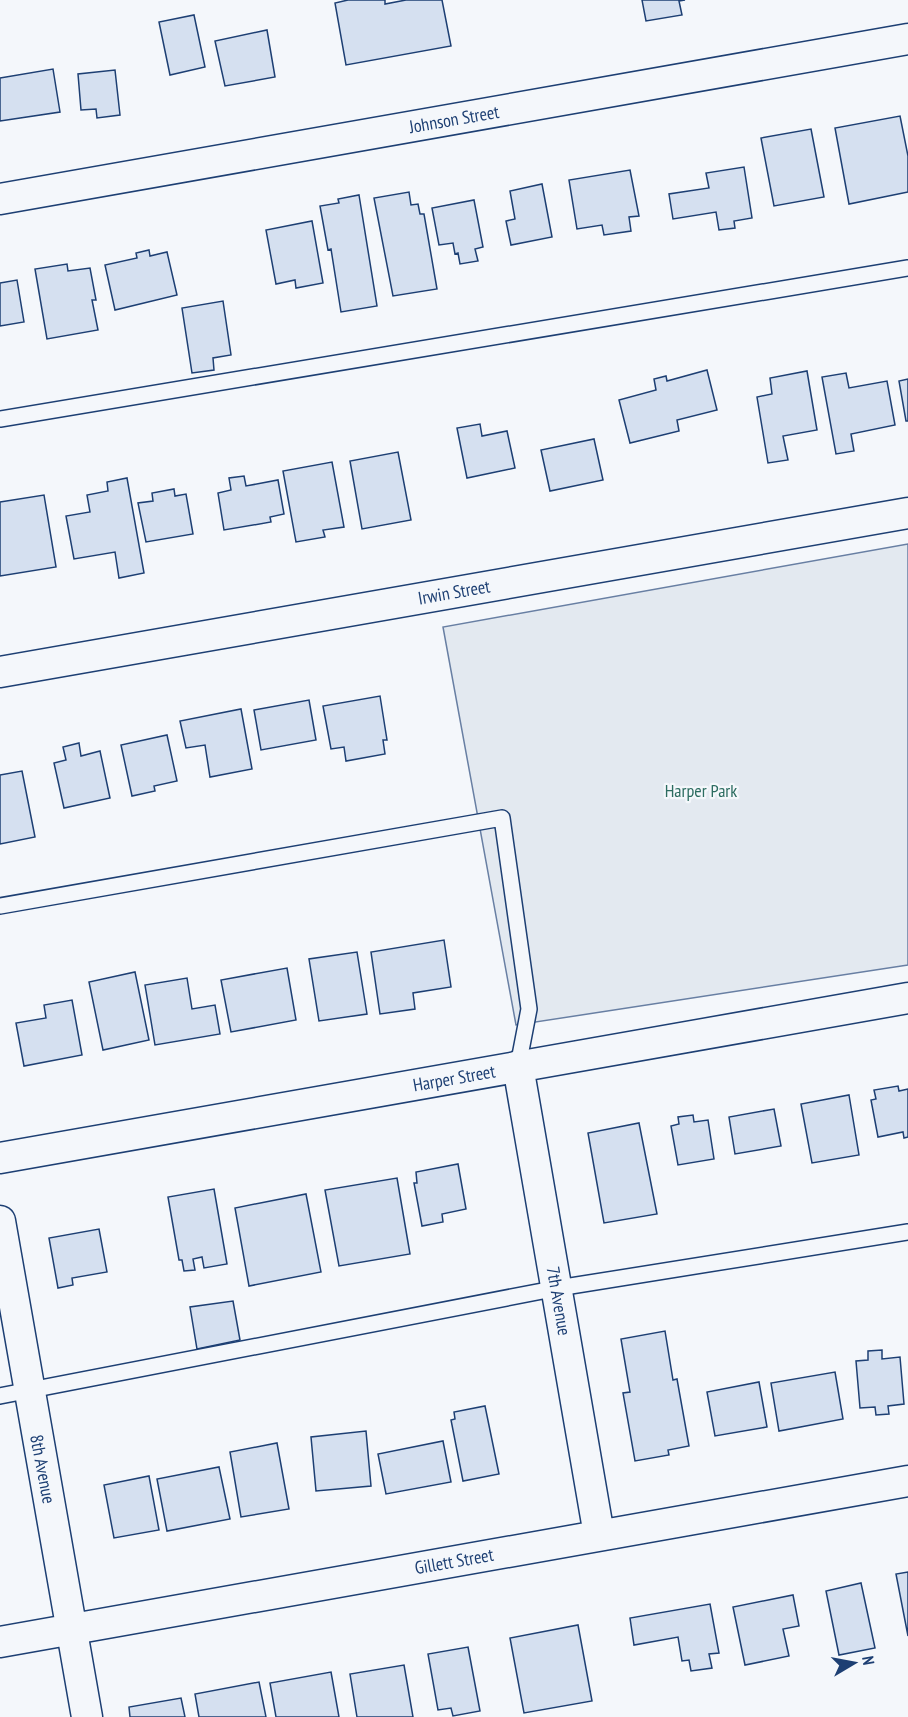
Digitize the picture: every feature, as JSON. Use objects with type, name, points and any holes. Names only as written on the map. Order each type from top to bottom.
[{"type":"street","name":"Johnson Street","points":[[0,199],[908,39]]},
{"type":"street","name":"Irwin Street","points":[[0,672],[908,513]]},
{"type":"street","name":"Harper Street","points":[[0,1158],[908,998]]},
{"type":"street","name":"7th Avenue","points":[[518,1066],[599,1535]]},
{"type":"street","name":"8th Avenue","points":[[0,1221],[14,1394],[73,1629],[87,1717]]},
{"type":"street","name":"Gillett Street","points":[[0,1642],[908,1481]]},
{"type":"lane","points":[[0,419],[908,268]]},
{"type":"lane","points":[[0,906],[502,818],[529,1009],[518,1066]]},
{"type":"lane","points":[[14,1394],[558,1288],[908,1232]]},
{"type":"green space","name":"Harper Park","points":[[908,544],[908,965],[516,1025],[443,627]]},
{"type":"building","points":[[348,0],[385,0],[385,4],[406,0],[442,0],[451,46],[346,65],[335,3]]},
{"type":"building","points":[[642,0],[685,0],[679,1],[682,15],[646,21]]},
{"type":"building","points":[[194,15],[205,67],[170,75],[159,22]]},
{"type":"building","points":[[267,30],[275,77],[225,86],[215,41]]},
{"type":"building","points":[[53,69],[60,112],[0,121],[0,78]]},
{"type":"building","points":[[115,70],[120,115],[97,118],[96,109],[81,110],[78,74]]},
{"type":"building","points":[[900,116],[908,156],[908,192],[849,204],[835,128]]},
{"type":"building","points":[[811,129],[824,197],[774,206],[761,138]]},
{"type":"building","points":[[744,167],[752,218],[734,221],[735,228],[719,230],[716,212],[673,219],[669,194],[709,188],[706,173]]},
{"type":"building","points":[[630,170],[639,216],[629,217],[631,231],[604,235],[602,225],[577,229],[569,180]]},
{"type":"building","points":[[542,184],[552,237],[511,245],[506,221],[515,219],[510,191]]},
{"type":"building","points":[[409,192],[411,205],[418,204],[420,214],[424,214],[437,289],[393,296],[374,198]]},
{"type":"building","points":[[359,195],[377,306],[341,312],[331,249],[328,250],[320,206],[339,203],[338,199]]},
{"type":"building","points":[[474,200],[483,247],[475,249],[478,261],[460,264],[453,243],[439,245],[432,208]]},
{"type":"building","points":[[312,221],[323,283],[296,288],[295,280],[276,284],[266,230]]},
{"type":"building","points":[[149,250],[150,256],[167,252],[177,295],[115,310],[105,265],[137,258],[136,253]]},
{"type":"building","points":[[67,264],[68,271],[90,268],[96,300],[92,300],[98,330],[47,339],[35,269]]},
{"type":"building","points":[[17,280],[24,322],[0,326],[0,283]]},
{"type":"building","points":[[223,301],[231,355],[213,358],[214,370],[192,373],[182,308]]},
{"type":"building","points":[[707,370],[717,410],[677,420],[679,431],[630,443],[619,400],[656,390],[654,379],[666,376],[667,381]]},
{"type":"building","points":[[807,371],[817,430],[783,436],[788,460],[768,463],[757,397],[772,394],[770,378]]},
{"type":"building","points":[[846,373],[849,388],[887,381],[895,425],[851,434],[854,451],[836,454],[822,377]]},
{"type":"building","points":[[908,379],[908,421],[906,421],[899,381]]},
{"type":"building","points":[[480,424],[482,436],[507,431],[515,468],[467,478],[457,428]]},
{"type":"building","points":[[594,439],[603,480],[550,491],[541,450]]},
{"type":"building","points":[[398,452],[411,520],[362,529],[350,461]]},
{"type":"building","points":[[332,462],[344,527],[323,530],[325,537],[296,542],[283,471]]},
{"type":"building","points":[[244,476],[246,486],[278,480],[284,514],[270,517],[271,522],[224,530],[218,493],[231,490],[229,478]]},
{"type":"building","points":[[127,478],[144,573],[119,578],[115,552],[74,559],[66,516],[90,512],[87,495],[108,491],[107,482]]},
{"type":"building","points":[[174,489],[175,496],[186,494],[193,534],[146,542],[138,503],[153,501],[152,493]]},
{"type":"building","points":[[44,495],[56,567],[0,576],[0,502]]},
{"type":"building","points":[[380,696],[387,740],[383,740],[385,754],[346,761],[344,747],[331,749],[323,706]]},
{"type":"building","points":[[309,700],[316,740],[261,750],[254,710]]},
{"type":"building","points":[[241,709],[252,769],[210,777],[205,745],[186,748],[180,721]]},
{"type":"building","points":[[167,735],[177,781],[154,786],[155,791],[132,796],[121,745]]},
{"type":"building","points":[[79,743],[81,756],[100,751],[110,798],[64,808],[54,763],[66,760],[63,747]]},
{"type":"building","points":[[22,771],[35,837],[0,844],[0,775]]},
{"type":"building","points":[[444,940],[451,987],[413,993],[415,1009],[380,1014],[371,952]]},
{"type":"building","points":[[357,952],[367,1014],[319,1021],[309,959]]},
{"type":"building","points":[[287,968],[296,1020],[231,1032],[221,980]]},
{"type":"building","points":[[135,972],[149,1040],[103,1050],[89,982]]},
{"type":"building","points":[[187,978],[192,1009],[215,1005],[220,1034],[155,1045],[145,985]]},
{"type":"building","points":[[72,1000],[82,1055],[24,1066],[16,1023],[46,1018],[44,1005]]},
{"type":"building","points":[[898,1086],[899,1091],[908,1089],[908,1137],[904,1138],[903,1132],[878,1137],[871,1100],[876,1099],[874,1090]]},
{"type":"building","points":[[849,1095],[859,1155],[812,1163],[801,1104]]},
{"type":"building","points":[[774,1109],[781,1146],[735,1154],[729,1117]]},
{"type":"building","points":[[693,1115],[694,1122],[708,1120],[714,1159],[678,1165],[671,1126],[679,1124],[678,1117]]},
{"type":"building","points":[[639,1123],[657,1214],[604,1223],[588,1133]]},
{"type":"building","points":[[458,1164],[466,1209],[442,1214],[443,1222],[422,1226],[414,1183],[417,1183],[416,1172]]},
{"type":"building","points":[[397,1178],[410,1254],[339,1266],[325,1190]]},
{"type":"building","points":[[214,1189],[227,1264],[204,1268],[202,1257],[193,1259],[195,1270],[184,1271],[182,1260],[179,1260],[168,1197]]},
{"type":"building","points":[[306,1194],[321,1272],[249,1286],[235,1208]]},
{"type":"building","points":[[99,1229],[107,1272],[72,1278],[73,1285],[58,1288],[49,1238]]},
{"type":"building","points":[[233,1301],[240,1340],[197,1349],[190,1307]]},
{"type":"building","points":[[665,1331],[673,1380],[677,1379],[689,1446],[668,1450],[669,1455],[635,1461],[623,1393],[630,1392],[621,1339]]},
{"type":"building","points":[[882,1350],[882,1359],[900,1357],[904,1404],[888,1406],[889,1414],[876,1415],[875,1407],[860,1408],[856,1361],[868,1360],[868,1351]]},
{"type":"building","points":[[835,1372],[843,1419],[779,1431],[771,1383]]},
{"type":"building","points":[[759,1382],[767,1427],[715,1436],[707,1392]]},
{"type":"building","points":[[485,1406],[499,1474],[463,1481],[451,1420],[455,1419],[454,1412]]},
{"type":"building","points":[[366,1431],[371,1486],[316,1491],[311,1437]]},
{"type":"building","points":[[443,1441],[451,1482],[386,1494],[378,1454]]},
{"type":"building","points":[[277,1443],[289,1509],[241,1517],[230,1452]]},
{"type":"building","points":[[219,1467],[230,1519],[167,1531],[157,1479]]},
{"type":"building","points":[[149,1476],[159,1530],[114,1538],[104,1485]]},
{"type":"building","points":[[908,1572],[908,1636],[896,1574]]},
{"type":"building","points":[[861,1583],[875,1648],[839,1655],[826,1591]]},
{"type":"building","points":[[793,1595],[799,1626],[783,1629],[789,1656],[745,1665],[733,1607]]},
{"type":"building","points":[[710,1604],[719,1653],[709,1654],[712,1668],[691,1671],[689,1660],[682,1661],[678,1637],[634,1645],[630,1618]]},
{"type":"building","points":[[578,1625],[592,1701],[524,1713],[510,1638]]},
{"type":"building","points":[[468,1647],[480,1711],[453,1716],[451,1708],[438,1710],[428,1654]]},
{"type":"building","points":[[404,1665],[413,1717],[357,1717],[350,1674]]},
{"type":"building","points":[[331,1672],[339,1717],[276,1717],[270,1683]]},
{"type":"building","points":[[259,1682],[266,1717],[199,1717],[195,1694]]},
{"type":"building","points":[[181,1698],[185,1717],[130,1717],[129,1707]]}]
